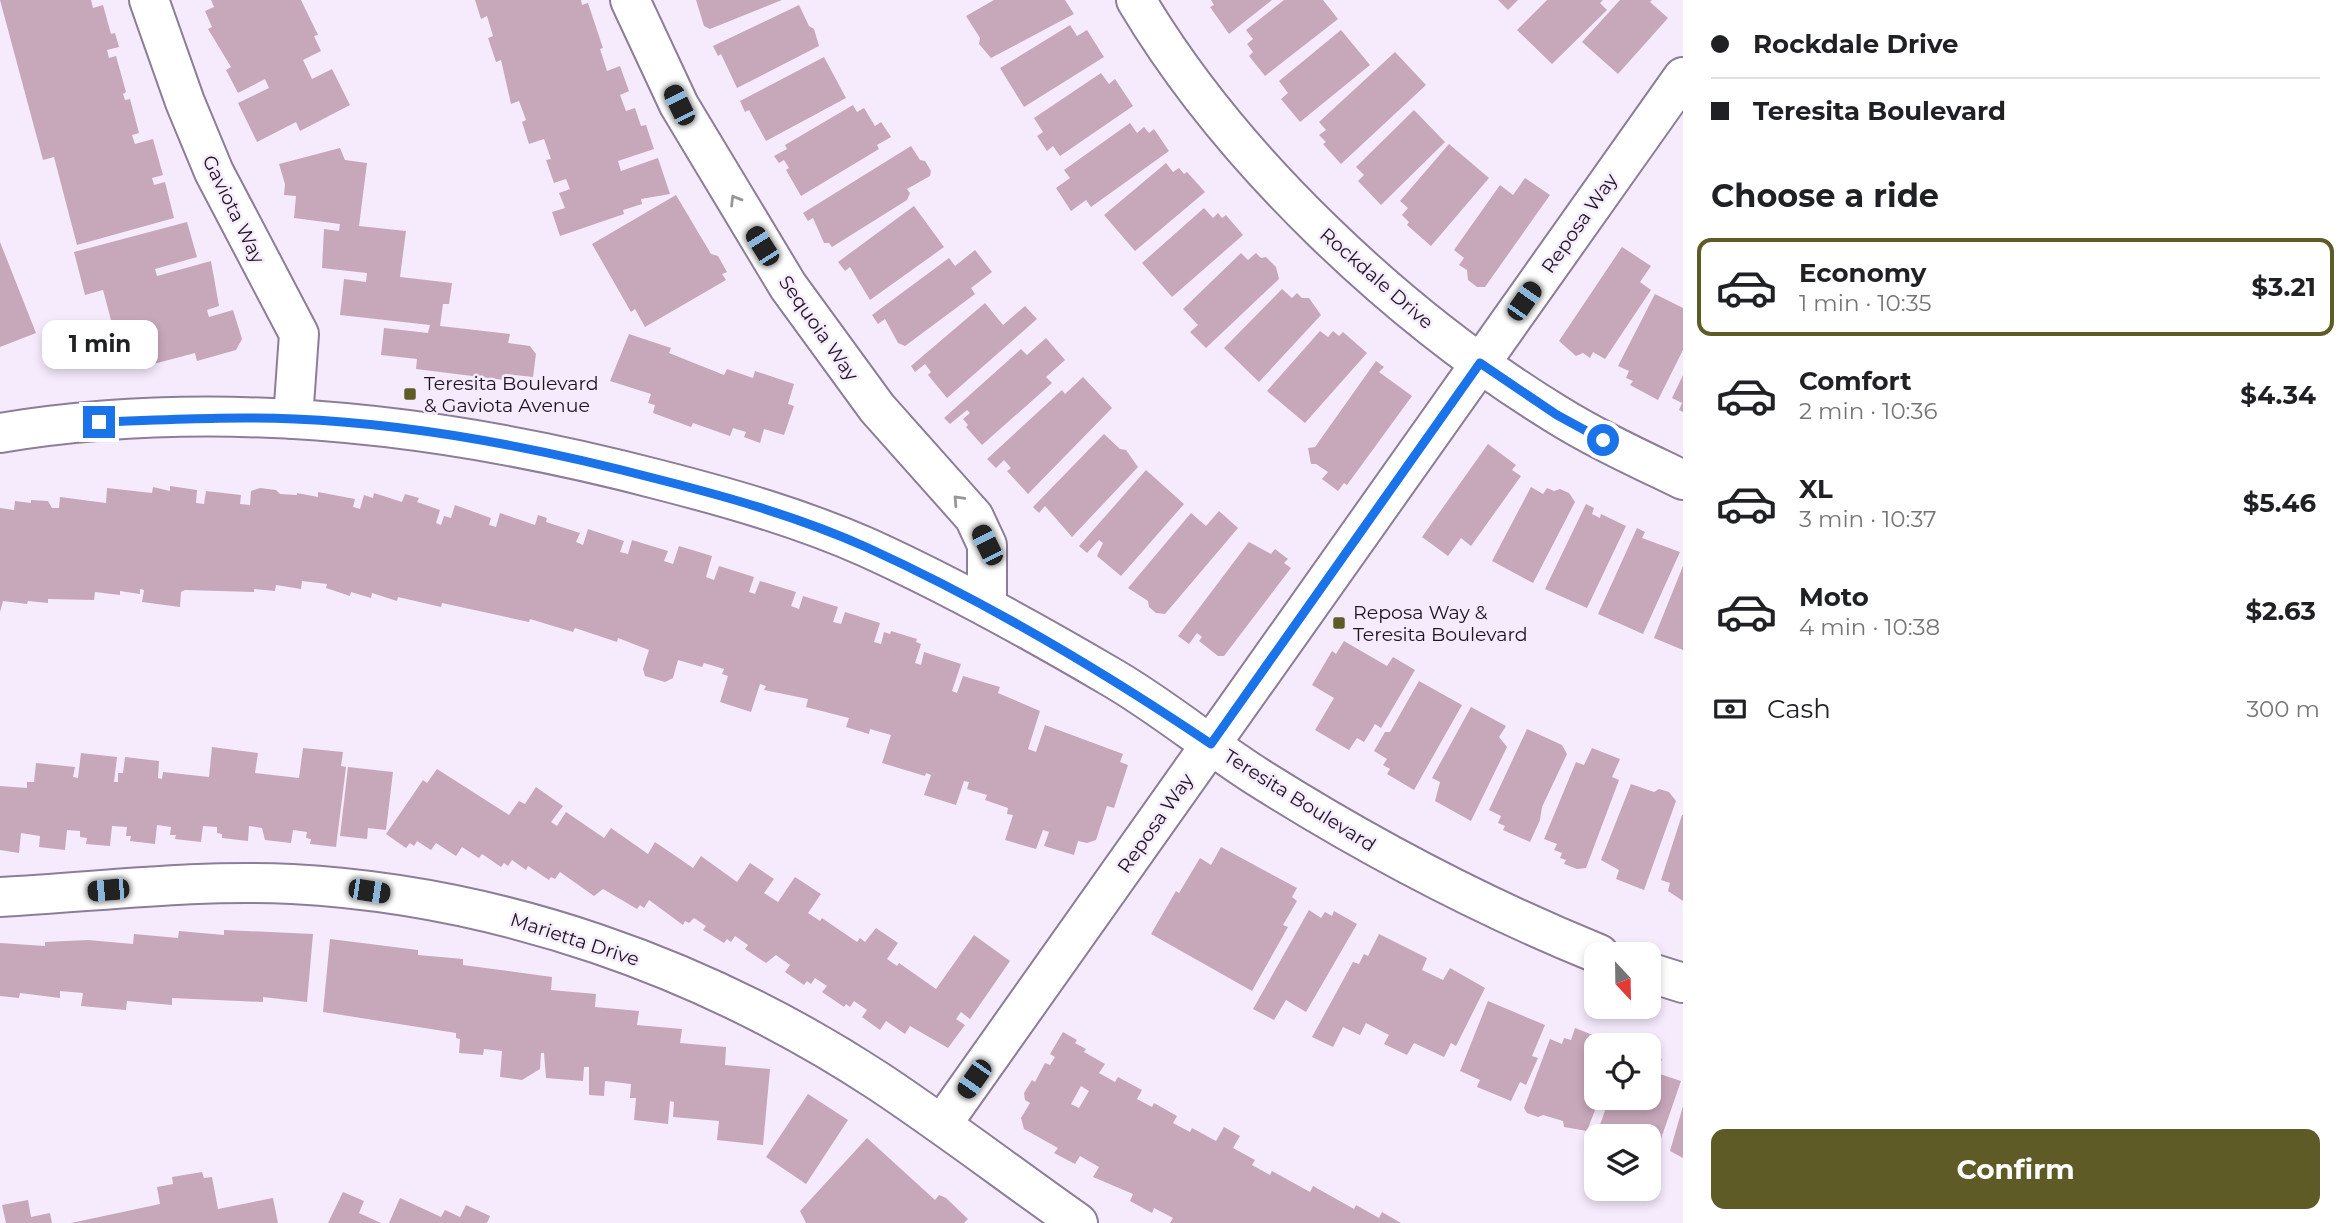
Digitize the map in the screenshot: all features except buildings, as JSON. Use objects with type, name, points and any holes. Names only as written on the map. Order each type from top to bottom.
[{"type":"street","name":"Gaviota Way","points":[[149,0],[180,91],[214,172],[299,334],[293,419]]},
{"type":"street","name":"Sequoia Way","points":[[630,0],[679,105],[788,286],[877,408],[974,517],[987,545],[987,607]]},
{"type":"street","name":"Rockdale Drive","points":[[1136,0],[1182,68],[1228,127],[1322,231],[1425,321],[1480,363],[1557,415],[1683,480]]},
{"type":"street","name":"Reposa Way","points":[[942,1124],[1683,76]]},
{"type":"street","name":"Teresita Boulevard","points":[[0,433],[99,422],[293,419],[366,424],[526,448],[700,490],[782,514],[865,547],[987,607],[1115,680],[1256,776],[1368,844],[1537,929],[1584,948]]},
{"type":"street","name":"Marietta Drive","points":[[0,897],[216,883],[292,884],[436,902],[532,923],[664,969],[806,1037],[942,1124],[1078,1223]]},
{"type":"street","points":[[1661,976],[1683,983]]},
{"type":"place","name":"Teresita Boulevard & Gaviota Avenue","points":[[410,394]]},
{"type":"place","name":"Reposa Way & Teresita Boulevard","points":[[1339,623]]},
{"type":"route","points":[[99,422],[293,419],[366,424],[526,448],[700,490],[782,514],[823,530],[865,547],[955,591],[1115,680],[1211,744],[1480,363],[1557,415],[1603,440]]}]
